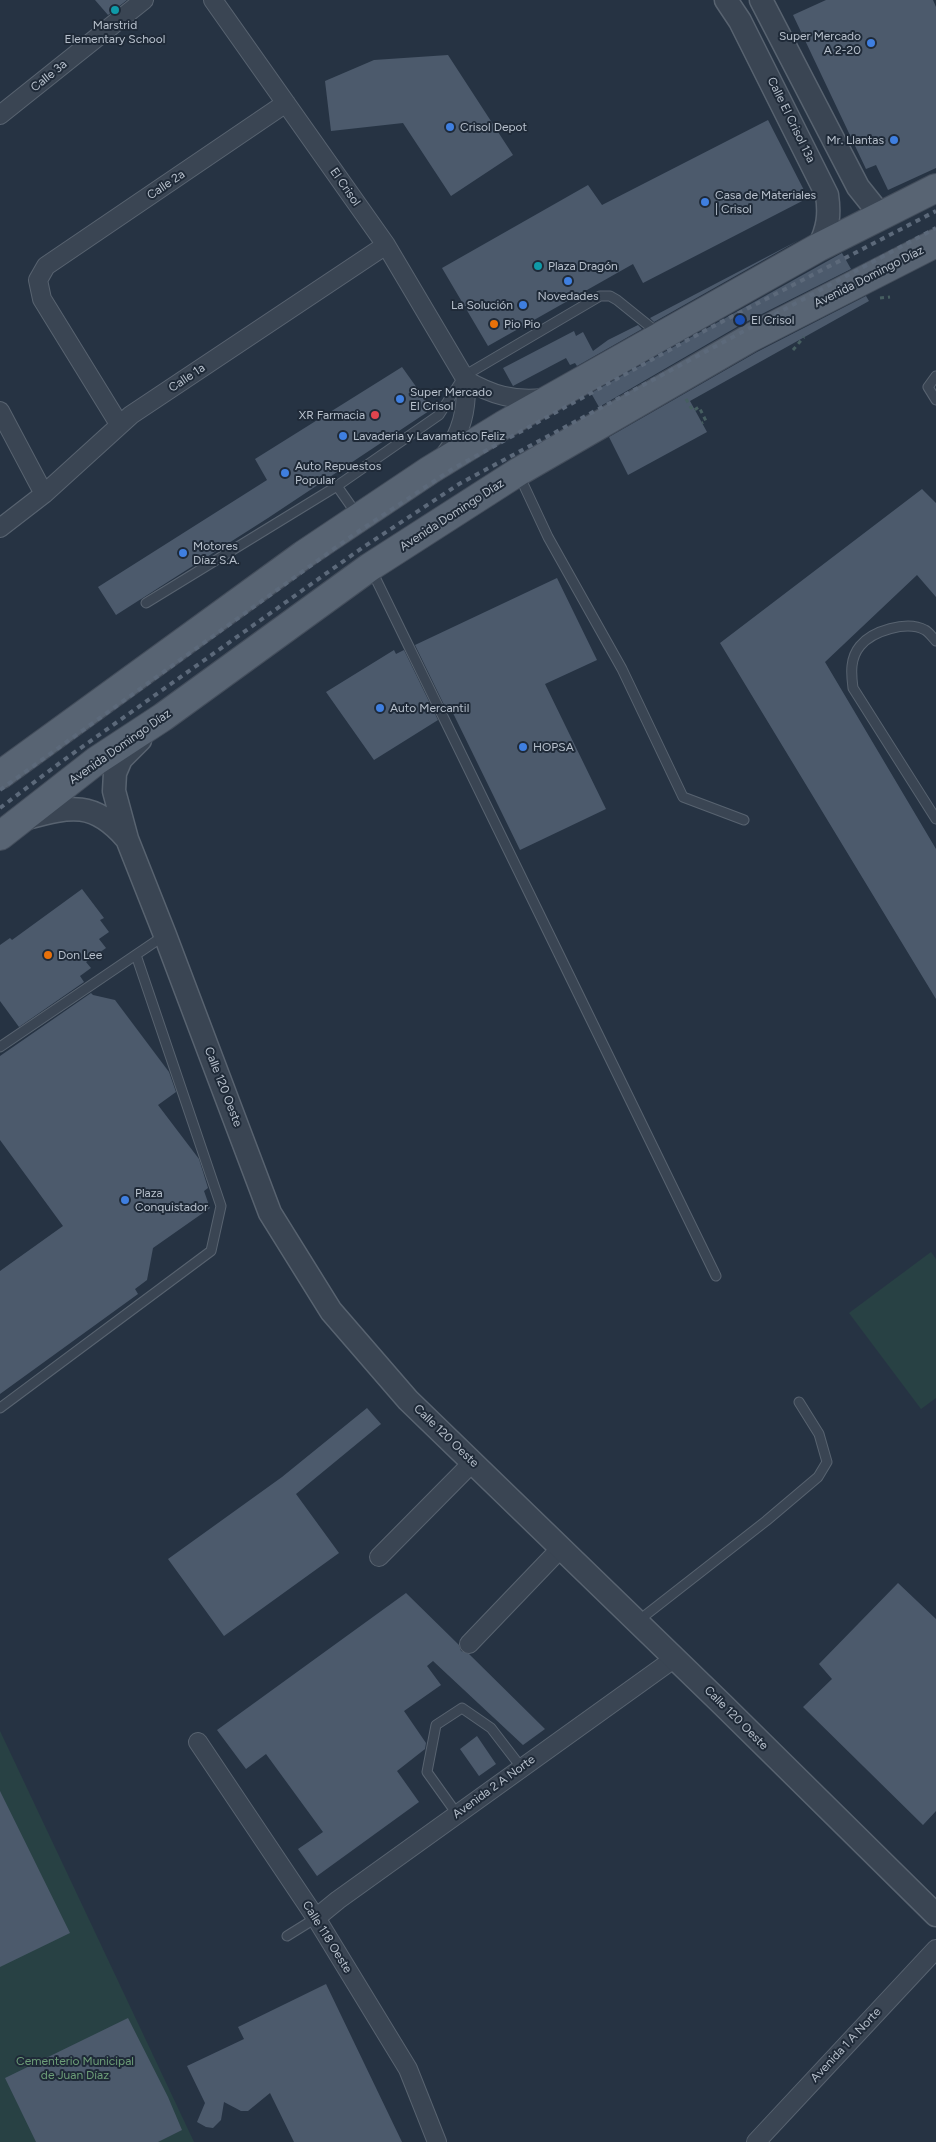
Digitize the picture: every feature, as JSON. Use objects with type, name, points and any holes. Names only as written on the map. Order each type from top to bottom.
[{"type":"main road","points":[[4,768],[303,555],[430,470],[505,424],[820,247],[936,188]]},
{"type":"main road","name":"Avenida Domingo Díaz","points":[[0,836],[96,761],[163,717],[370,567],[518,472],[750,338],[936,243]]},
{"type":"street","name":"Calle 3a","points":[[0,115],[144,0]]},
{"type":"street","name":"El Crisol","points":[[214,0],[386,245],[465,378]]},
{"type":"street","name":"Calle El Crisol 13a","points":[[726,0],[740,22],[788,114],[827,195],[830,214],[827,230],[820,247]]},
{"type":"street","points":[[761,0],[858,187],[874,207],[884,214]]},
{"type":"street","points":[[788,114],[813,101]]},
{"type":"street","name":"Calle 2a","points":[[120,424],[42,299],[38,280],[46,266],[286,103]]},
{"type":"street","name":"Calle 1a","points":[[0,528],[44,494],[120,424],[386,245]]},
{"type":"street","points":[[465,378],[484,390],[497,395],[524,400],[545,398],[564,391]]},
{"type":"street","points":[[430,470],[445,455],[456,438],[464,420],[467,400],[465,378]]},
{"type":"street","points":[[0,411],[44,494]]},
{"type":"street","name":"Calle 120 Oeste","points":[[163,717],[121,759],[115,773],[114,791],[127,839],[270,1213],[331,1311],[408,1400],[675,1658],[936,1915]]},
{"type":"street","name":"Calle 120 Oeste","points":[[20,819],[54,810],[68,808],[81,810],[97,814],[112,822],[127,839]]},
{"type":"street","points":[[379,1557],[473,1462]]},
{"type":"street","points":[[470,1644],[562,1548]]},
{"type":"street","name":"Avenida 2 A Norte","points":[[316,1918],[521,1767],[675,1658]]},
{"type":"street","name":"Calle 118 Oeste","points":[[198,1742],[316,1918],[408,2069],[437,2142]]},
{"type":"street","name":"Avenida 1 A Norte","points":[[756,2142],[936,1949]]},
{"type":"lane","points":[[903,260],[936,254]]},
{"type":"lane","points":[[146,603],[336,486],[439,414],[465,378],[600,296],[610,296],[617,300],[662,337]]},
{"type":"lane","points":[[936,376],[928,387],[936,400]]},
{"type":"lane","points":[[518,472],[548,537],[622,669],[684,798],[744,820]]},
{"type":"lane","points":[[336,486],[360,517]]},
{"type":"lane","points":[[370,567],[716,1276]]},
{"type":"lane","points":[[936,641],[925,630],[902,625],[879,633],[860,646],[851,666],[853,688],[936,819]]},
{"type":"lane","points":[[0,1047],[165,935]]},
{"type":"lane","points":[[0,1408],[211,1251],[222,1206],[136,955]]},
{"type":"lane","points":[[637,1621],[766,1522],[818,1477],[827,1462],[819,1434],[798,1402]]},
{"type":"lane","points":[[457,1814],[427,1772],[436,1725],[462,1708],[491,1728],[521,1767]]},
{"type":"lane","points":[[287,1936],[316,1918]]},
{"type":"path","points":[[675,381],[693,410],[699,408],[706,421],[702,423]]},
{"type":"green space","points":[[931,1252],[936,1259],[936,1398],[921,1409],[849,1313]]},
{"type":"green space","name":"Cementerio Municipal de Juan Díaz","points":[[0,1731],[194,2142],[0,2142]]},
{"type":"building","points":[[95,0],[127,0],[108,15]]},
{"type":"building","name":"Super Mercado A 2-20","points":[[826,0],[933,0],[936,7],[936,168],[888,190],[876,165],[866,169],[793,15]]},
{"type":"building","name":"Crisol Depot","points":[[448,55],[513,155],[451,196],[403,123],[331,131],[325,81],[374,60]]},
{"type":"building","points":[[768,120],[808,198],[643,283],[633,264],[488,346],[442,268],[588,185],[602,205]]},
{"type":"building","points":[[799,240],[654,322],[650,318]]},
{"type":"building","points":[[842,253],[851,269],[742,324],[599,407],[591,393]]},
{"type":"building","points":[[866,296],[869,301],[690,401],[707,432],[628,475],[609,437],[757,352]]},
{"type":"building","points":[[638,325],[642,329],[577,366],[575,363],[570,365],[566,358],[513,386],[503,368],[574,331],[576,336],[583,332],[593,351],[608,340]]},
{"type":"building","points":[[402,367],[432,409],[268,518],[116,615],[98,587],[267,480],[255,459]]},
{"type":"building","points":[[922,489],[936,503],[936,597],[917,575],[825,662],[936,849],[936,999],[720,643]]},
{"type":"building","name":"HOPSA","points":[[557,578],[597,660],[545,684],[606,809],[520,850],[452,711],[448,713],[415,645]]},
{"type":"building","name":"Auto Mercantil","points":[[394,650],[396,654],[404,650],[438,720],[374,760],[326,692]]},
{"type":"building","name":"Don Lee","points":[[82,889],[104,918],[100,920],[109,932],[99,939],[106,948],[86,962],[91,968],[80,976],[84,982],[19,1027],[0,1001],[0,945],[10,938],[12,940]]},
{"type":"building","name":"Plaza Conquistador","points":[[91,993],[115,1000],[169,1072],[176,1092],[158,1105],[199,1159],[208,1188],[204,1191],[210,1208],[153,1248],[147,1280],[135,1289],[138,1294],[0,1394],[0,1271],[63,1226],[0,1140],[0,1056]]},
{"type":"building","points":[[367,1408],[381,1424],[296,1494],[339,1553],[224,1636],[168,1559],[282,1477]]},
{"type":"building","points":[[898,1583],[936,1619],[936,1811],[923,1825],[803,1707],[832,1679],[819,1664]]},
{"type":"building","points":[[406,1593],[459,1645],[461,1651],[469,1654],[545,1729],[523,1745],[433,1661],[427,1666],[441,1685],[404,1711],[426,1743],[425,1749],[397,1771],[419,1802],[317,1876],[298,1849],[323,1832],[266,1754],[246,1769],[217,1730]]},
{"type":"building","points":[[477,1736],[496,1764],[479,1776],[460,1749]]},
{"type":"building","points":[[0,1791],[70,1933],[0,1967]]},
{"type":"building","points":[[326,1984],[402,2142],[294,2142],[270,2093],[248,2111],[241,2111],[224,2102],[221,2120],[213,2128],[206,2127],[197,2122],[205,2103],[187,2066],[244,2039],[238,2027]]},
{"type":"building","points":[[128,2018],[168,2097],[182,2130],[158,2142],[36,2142],[5,2078]]},
{"type":"railway","points":[[0,790],[353,535],[454,468],[706,330],[936,211]]},
{"type":"railway","points":[[0,808],[61,762],[362,548],[459,484],[936,228]]},
{"type":"place","name":"Marstrid Elementary School","points":[[115,10]]},
{"type":"place","name":"Super Mercado A 2-20","points":[[871,43]]},
{"type":"place","name":"Crisol Depot","points":[[450,127]]},
{"type":"place","name":"Mr. Llantas","points":[[894,140]]},
{"type":"place","name":"Casa de Materiales | Crisol","points":[[705,202]]},
{"type":"place","name":"Plaza Dragón","points":[[538,266]]},
{"type":"place","name":"Novedades","points":[[568,281]]},
{"type":"place","name":"La Solución","points":[[523,305]]},
{"type":"place","name":"El Crisol","points":[[740,320]]},
{"type":"place","name":"Pio Pio","points":[[494,324]]},
{"type":"place","name":"Super Mercado El Crisol","points":[[400,399]]},
{"type":"place","name":"XR Farmacia","points":[[375,415]]},
{"type":"place","name":"Lavaderia y Lavamatico Feliz","points":[[343,436]]},
{"type":"place","name":"Auto Repuestos Popular","points":[[285,473]]},
{"type":"place","name":"Motores Díaz S.A.","points":[[183,553]]},
{"type":"place","name":"Auto Mercantil","points":[[380,708]]},
{"type":"place","name":"HOPSA","points":[[523,747]]},
{"type":"place","name":"Don Lee","points":[[48,955]]},
{"type":"place","name":"Plaza Conquistador","points":[[125,1200]]}]
